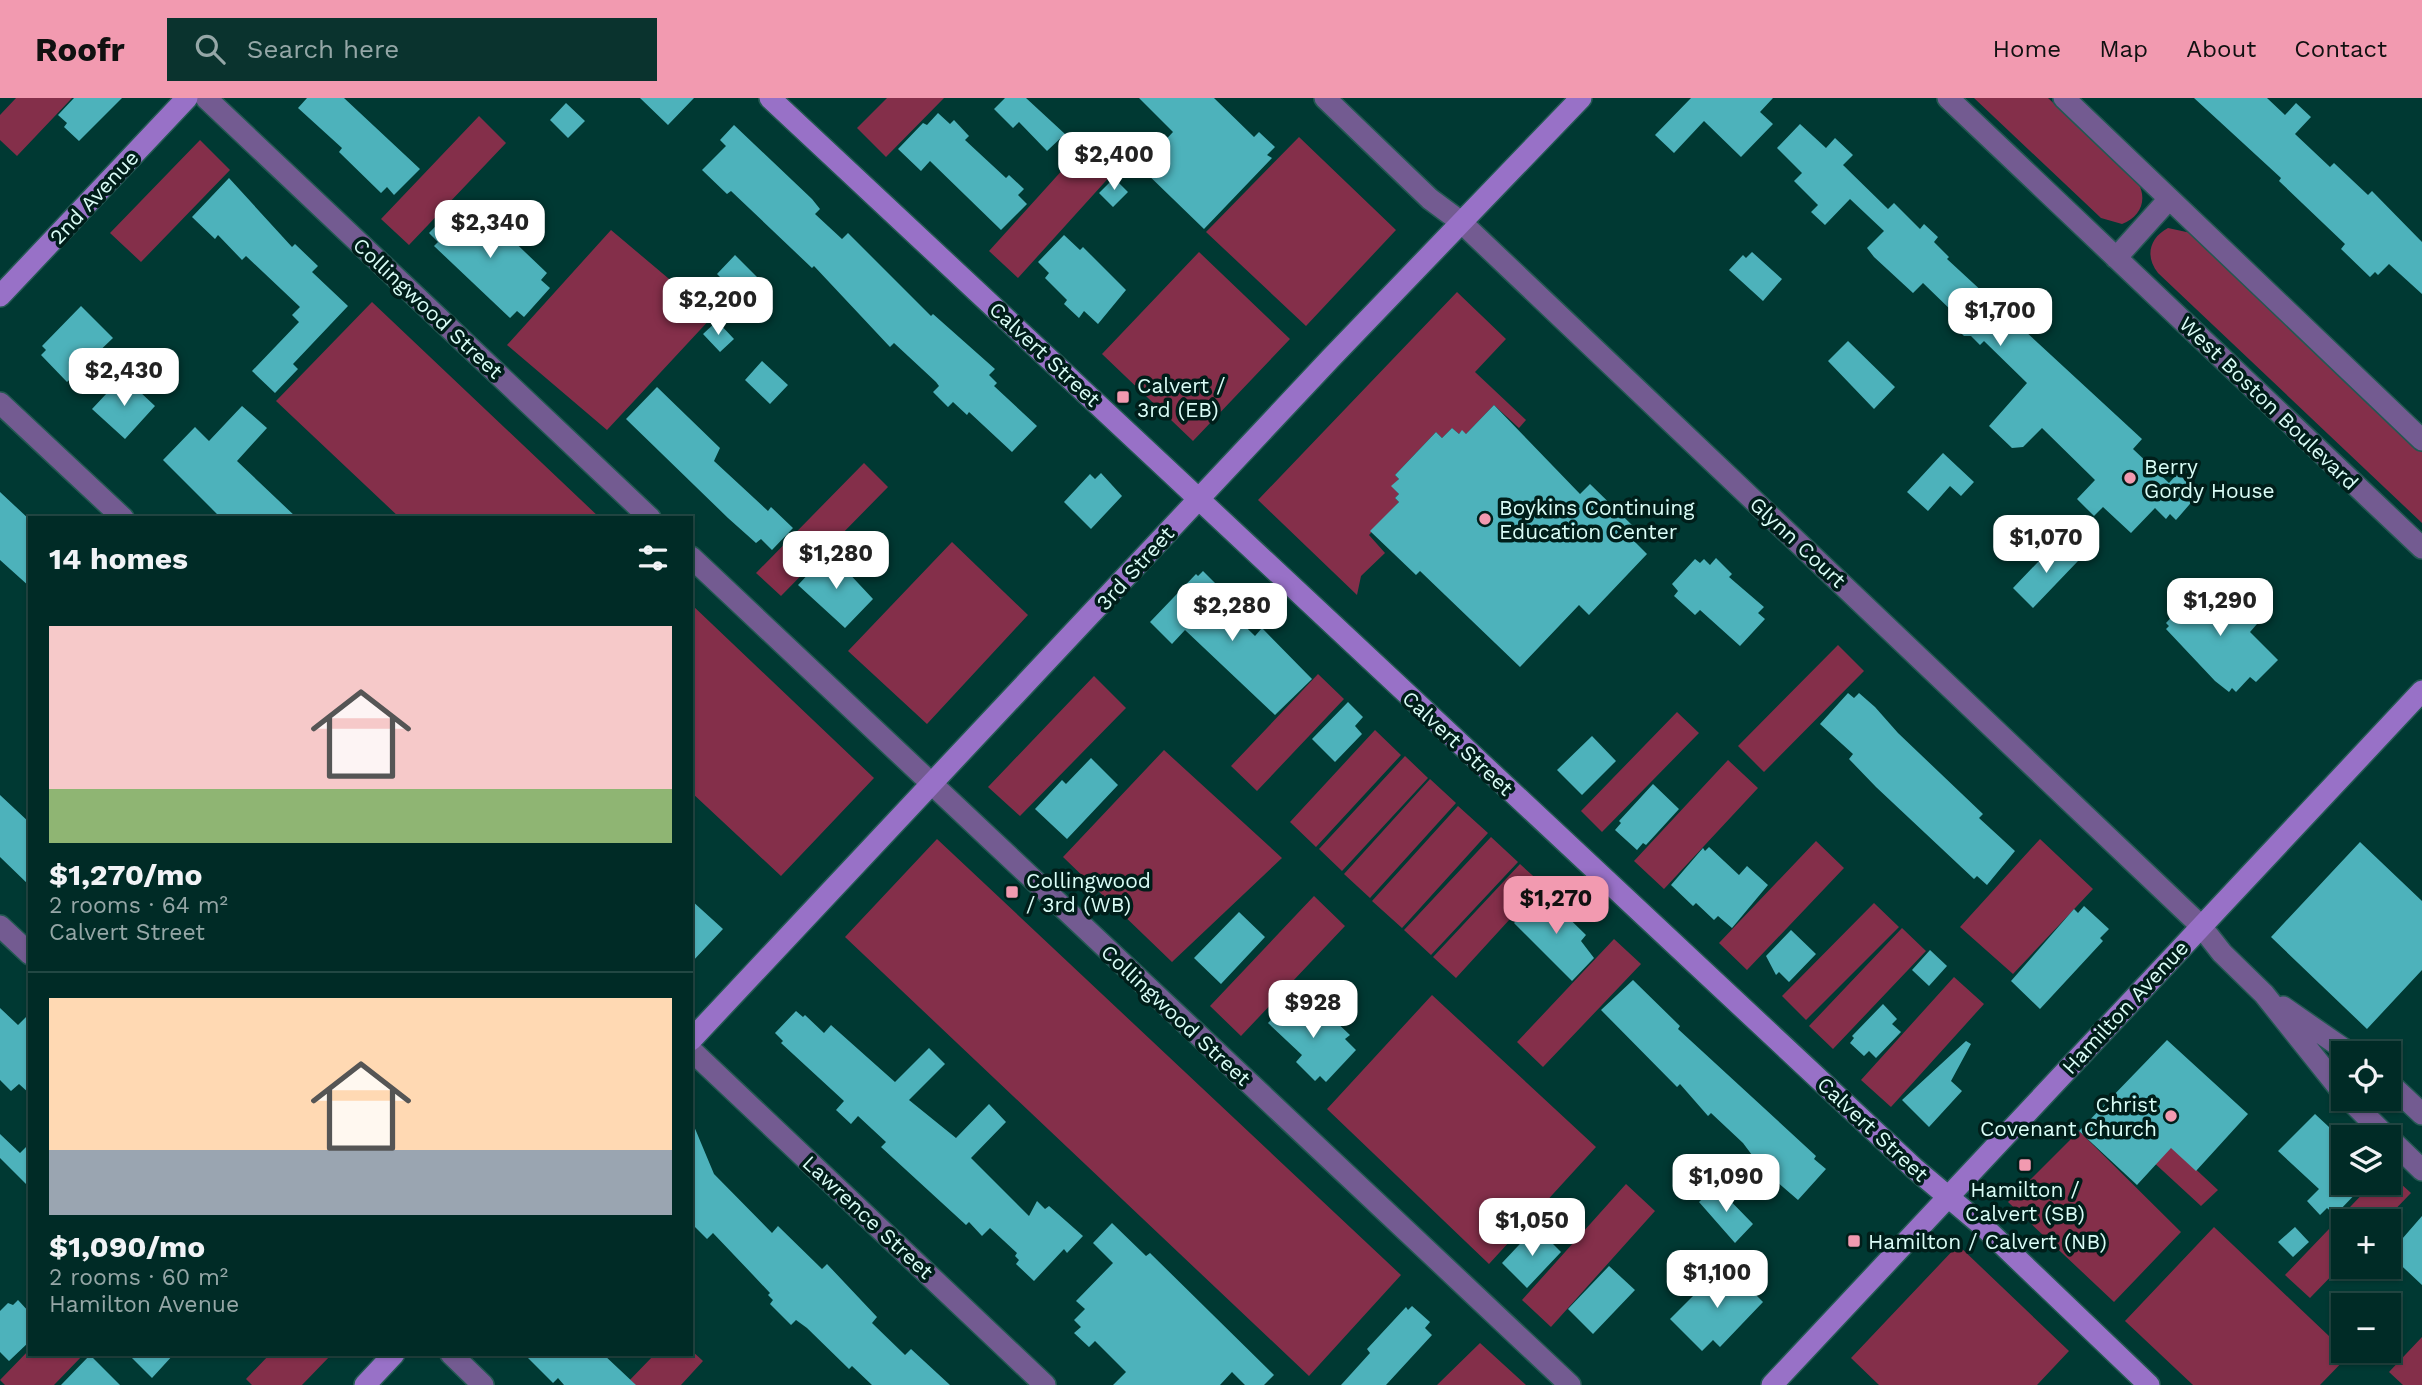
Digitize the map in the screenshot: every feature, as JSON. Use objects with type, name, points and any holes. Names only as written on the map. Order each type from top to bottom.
[{"type":"street","name":"2nd Avenue","points":[[0,296],[187,98]]},
{"type":"street","name":"Collingwood Street","points":[[206,98],[648,516]]},
{"type":"street","name":"Calvert Street","points":[[770,98],[1462,747],[1947,1198],[1984,1227],[2149,1385]]},
{"type":"street","name":"Glynn Court","points":[[1325,98],[1430,199],[1461,222],[2200,925],[2222,953],[2264,994],[2331,1078]]},
{"type":"street","name":"3rd Street","points":[[693,1038],[1199,498],[1581,98]]},
{"type":"street","name":"West Boston Boulevard","points":[[1948,98],[2422,548]]},
{"type":"street","points":[[2064,98],[2422,440]]},
{"type":"street","points":[[2116,258],[2169,200]]},
{"type":"street","points":[[0,403],[121,516]]},
{"type":"street","name":"Collingwood Street","points":[[693,559],[1570,1385]]},
{"type":"street","name":"Hamilton Avenue","points":[[1772,1385],[2422,691]]},
{"type":"street","points":[[0,926],[28,952]]},
{"type":"street","name":"Glynn Court","points":[[2264,994],[2332,1041]]},
{"type":"street","name":"Lawrence Street","points":[[693,1051],[1045,1385]]},
{"type":"street","points":[[2401,1094],[2422,1114]]},
{"type":"street","points":[[2361,1111],[2375,1125]]},
{"type":"street","points":[[2401,1150],[2422,1170]]},
{"type":"street","points":[[365,1385],[392,1356]]},
{"type":"street","points":[[453,1356],[483,1385]]},
{"type":"shaded area","points":[[16,98],[72,98],[17,156],[0,140],[0,115]]},
{"type":"shaded area","points":[[887,98],[944,98],[886,157],[857,128]]},
{"type":"shaded area","points":[[1974,98],[2048,98],[2138,183],[2142,202],[2138,212],[2122,224],[2101,218]]},
{"type":"shaded area","points":[[479,116],[506,143],[409,245],[381,219]]},
{"type":"shaded area","points":[[1299,137],[1396,230],[1306,326],[1206,232]]},
{"type":"shaded area","points":[[200,140],[230,170],[141,262],[110,233]]},
{"type":"shaded area","points":[[1084,146],[1113,173],[1018,278],[989,251]]},
{"type":"shaded area","points":[[2168,228],[2191,233],[2422,452],[2422,523],[2158,273],[2151,261],[2151,248],[2157,237]]},
{"type":"shaded area","points":[[611,230],[713,316],[607,430],[507,345]]},
{"type":"shaded area","points":[[1199,252],[1290,339],[1193,441],[1102,354]]},
{"type":"shaded area","points":[[1457,292],[1506,339],[1475,372],[1526,420],[1519,428],[1494,405],[1466,434],[1462,431],[1459,434],[1452,428],[1442,438],[1436,432],[1395,475],[1399,479],[1392,486],[1399,494],[1395,498],[1399,502],[1369,535],[1385,553],[1361,576],[1357,595],[1258,500]]},
{"type":"shaded area","points":[[372,302],[598,516],[398,516],[276,401]]},
{"type":"shaded area","points":[[864,463],[888,487],[781,596],[756,573]]},
{"type":"shaded area","points":[[952,542],[1028,615],[927,724],[848,651]]},
{"type":"shaded area","points":[[693,606],[874,778],[781,876],[693,794]]},
{"type":"shaded area","points":[[1838,645],[1864,671],[1764,772],[1738,746]]},
{"type":"shaded area","points":[[1318,674],[1344,699],[1257,791],[1231,766]]},
{"type":"shaded area","points":[[1094,676],[1126,708],[1020,816],[988,787]]},
{"type":"shaded area","points":[[1677,712],[1699,733],[1602,832],[1581,811]]},
{"type":"shaded area","points":[[1375,730],[1401,755],[1316,847],[1290,822]]},
{"type":"shaded area","points":[[1164,750],[1282,858],[1172,962],[1063,857]]},
{"type":"shaded area","points":[[1405,756],[1428,778],[1342,871],[1319,849]]},
{"type":"shaded area","points":[[1728,760],[1758,788],[1664,889],[1634,861]]},
{"type":"shaded area","points":[[1430,779],[1456,803],[1370,898],[1344,874]]},
{"type":"shaded area","points":[[1458,806],[1488,833],[1402,928],[1372,901]]},
{"type":"shaded area","points":[[1491,837],[1518,862],[1431,955],[1404,930]]},
{"type":"shaded area","points":[[937,839],[1401,1275],[1309,1376],[845,937]]},
{"type":"shaded area","points":[[2040,839],[2093,889],[2013,974],[1960,927]]},
{"type":"shaded area","points":[[1816,841],[1844,868],[1747,970],[1719,943]]},
{"type":"shaded area","points":[[1520,864],[1542,884],[1456,978],[1433,957]]},
{"type":"shaded area","points":[[1314,896],[1345,926],[1241,1036],[1210,1006]]},
{"type":"shaded area","points":[[1874,903],[1899,927],[1806,1020],[1782,996]]},
{"type":"shaded area","points":[[1902,928],[1926,951],[1833,1049],[1809,1026]]},
{"type":"shaded area","points":[[1614,939],[1641,964],[1543,1067],[1517,1042]]},
{"type":"shaded area","points":[[1954,977],[1984,1004],[1891,1107],[1861,1080]]},
{"type":"shaded area","points":[[1432,995],[1596,1147],[1489,1264],[1327,1109]]},
{"type":"shaded area","points":[[2115,1094],[2218,1190],[2201,1206],[2099,1112]]},
{"type":"shaded area","points":[[2079,1131],[2181,1232],[2114,1302],[2008,1202]]},
{"type":"shaded area","points":[[1626,1184],[1655,1211],[1551,1327],[1522,1300]]},
{"type":"shaded area","points":[[2401,1184],[2411,1193],[2396,1209],[2348,1209],[2362,1195],[2401,1195]]},
{"type":"shaded area","points":[[2214,1227],[2331,1338],[2331,1363],[2341,1363],[2320,1385],[2193,1385],[2125,1321]]},
{"type":"shaded area","points":[[2331,1227],[2331,1276],[2310,1298],[2285,1275]]},
{"type":"shaded area","points":[[1958,1245],[2069,1351],[2037,1385],[1879,1385],[1851,1358]]},
{"type":"shaded area","points":[[2422,1337],[2422,1385],[2403,1385],[2389,1372],[2397,1363],[2401,1363],[2401,1359]]},
{"type":"shaded area","points":[[1480,1343],[1526,1385],[1437,1385]]},
{"type":"shaded area","points":[[28,1351],[28,1356],[82,1356],[54,1385],[5,1385],[0,1380]]},
{"type":"shaded area","points":[[693,1352],[703,1361],[681,1385],[625,1385],[653,1356],[693,1356]]},
{"type":"shaded area","points":[[268,1356],[330,1356],[302,1385],[252,1385],[246,1379]]},
{"type":"building","points":[[74,98],[122,98],[79,141],[64,127],[67,123],[58,115]]},
{"type":"building","points":[[307,98],[344,98],[420,169],[394,195],[387,187],[381,193],[339,152],[342,148],[298,108]]},
{"type":"building","points":[[640,98],[694,98],[668,125]]},
{"type":"building","points":[[1005,98],[1026,98],[1065,134],[1047,151],[1019,122],[1013,128],[994,109]]},
{"type":"building","points":[[1139,98],[1214,98],[1254,137],[1259,132],[1275,147],[1267,155],[1272,158],[1204,229],[1140,167],[1173,132]]},
{"type":"building","points":[[1691,98],[1773,98],[1760,112],[1773,124],[1741,157],[1704,121],[1674,153],[1655,135]]},
{"type":"building","points":[[2194,98],[2267,98],[2285,115],[2296,103],[2311,117],[2295,134],[2330,167],[2334,163],[2368,195],[2372,191],[2422,242],[2422,294],[2389,264],[2378,275],[2375,272],[2370,277],[2341,249],[2345,244],[2279,181],[2281,178]]},
{"type":"building","points":[[566,103],[585,121],[568,138],[550,120]]},
{"type":"building","points":[[938,113],[950,124],[954,120],[969,136],[965,140],[1006,178],[1009,175],[1024,189],[1018,195],[1027,204],[1001,230],[930,161],[921,171],[898,149],[923,123],[927,125]]},
{"type":"building","points":[[1800,124],[1826,148],[1835,138],[1853,155],[1843,165],[1888,209],[1894,203],[1920,229],[1924,224],[1938,237],[1934,242],[1949,257],[1947,259],[2142,439],[2133,449],[2169,483],[2178,473],[2194,489],[2191,492],[2196,497],[2176,520],[2170,514],[2166,519],[2155,508],[2131,533],[2103,507],[2094,516],[2077,499],[2095,480],[2042,428],[2023,447],[2012,448],[1989,426],[2027,383],[1984,341],[1980,345],[1971,336],[1964,336],[1957,329],[1955,314],[1923,283],[1913,293],[1874,257],[1867,248],[1884,231],[1850,199],[1825,225],[1811,212],[1818,205],[1794,181],[1802,173],[1777,148]]},
{"type":"building","points":[[734,125],[812,199],[820,209],[815,214],[842,239],[848,233],[931,316],[933,314],[995,369],[989,375],[997,383],[994,386],[1037,426],[1012,452],[969,412],[967,415],[953,402],[948,407],[933,392],[939,386],[936,382],[894,343],[890,347],[814,266],[812,268],[731,191],[727,194],[702,170],[726,146],[720,140]]},
{"type":"building","points":[[229,178],[292,247],[295,244],[318,266],[312,272],[348,306],[293,364],[298,369],[275,393],[252,371],[299,322],[292,315],[300,307],[246,256],[242,260],[218,235],[215,239],[192,217]]},
{"type":"building","points":[[1114,178],[1128,192],[1113,207],[1099,193]]},
{"type":"building","points":[[461,200],[479,217],[483,212],[547,273],[541,280],[550,288],[524,317],[517,311],[510,318],[434,246],[438,242],[429,233]]},
{"type":"building","points":[[1064,235],[1080,250],[1083,247],[1126,290],[1098,324],[1084,311],[1079,318],[1064,304],[1067,300],[1045,278],[1049,273],[1038,262]]},
{"type":"building","points":[[1752,252],[1782,279],[1763,301],[1729,270],[1743,255],[1746,258]]},
{"type":"building","points":[[735,255],[764,284],[746,303],[717,274]]},
{"type":"building","points":[[81,306],[113,338],[67,382],[41,355],[46,350],[42,346]]},
{"type":"building","points":[[717,321],[734,339],[720,352],[703,334]]},
{"type":"building","points":[[1848,341],[1895,387],[1874,409],[1828,361]]},
{"type":"building","points":[[762,361],[788,385],[770,404],[745,380]]},
{"type":"building","points":[[123,376],[155,406],[125,439],[92,409]]},
{"type":"building","points":[[657,387],[720,448],[714,461],[768,511],[771,507],[793,528],[772,550],[761,539],[756,543],[728,518],[626,419]]},
{"type":"building","points":[[1494,405],[1580,494],[1590,484],[1634,527],[1627,534],[1647,554],[1589,615],[1579,605],[1520,667],[1420,571],[1416,575],[1370,531],[1399,502],[1395,498],[1399,494],[1391,486],[1399,479],[1395,475],[1436,432],[1442,438],[1452,428],[1459,434],[1462,430],[1466,434]]},
{"type":"building","points":[[242,406],[267,428],[237,461],[295,516],[219,516],[163,460],[195,427],[209,441]]},
{"type":"building","points":[[1943,453],[1974,482],[1961,496],[1950,486],[1928,511],[1907,492]]},
{"type":"building","points":[[1101,473],[1122,496],[1091,529],[1064,502],[1090,474],[1095,479]]},
{"type":"building","points":[[0,492],[28,518],[28,585],[0,560]]},
{"type":"building","points":[[2058,541],[2078,561],[2033,608],[2013,588]]},
{"type":"building","points":[[829,552],[873,599],[845,628],[798,585]]},
{"type":"building","points":[[1716,558],[1732,574],[1729,577],[1764,607],[1758,613],[1765,619],[1740,646],[1700,610],[1695,615],[1674,596],[1678,591],[1672,584],[1695,559],[1700,563],[1704,559],[1710,565]]},
{"type":"building","points":[[1203,571],[1219,587],[1215,591],[1225,601],[1222,604],[1255,636],[1262,628],[1312,679],[1275,715],[1185,630],[1172,644],[1150,622],[1196,574],[1198,576]]},
{"type":"building","points":[[2198,580],[2226,607],[2233,600],[2257,624],[2250,632],[2278,660],[2256,682],[2250,677],[2236,692],[2232,688],[2229,692],[2215,681],[2166,629],[2169,626],[2166,623],[2181,607],[2176,602]]},
{"type":"building","points":[[1848,693],[1854,698],[1859,693],[1875,707],[1898,733],[1983,814],[1979,818],[2015,851],[1987,885],[1977,876],[1974,879],[1876,787],[1849,759],[1853,754],[1820,724]]},
{"type":"building","points":[[1348,702],[1363,717],[1355,726],[1362,734],[1335,762],[1312,739]]},
{"type":"building","points":[[1592,736],[1616,761],[1582,795],[1557,770]]},
{"type":"building","points":[[1091,758],[1118,785],[1067,839],[1035,809],[1062,780],[1066,784]]},
{"type":"building","points":[[1653,784],[1679,809],[1646,845],[1643,843],[1637,850],[1615,830],[1621,823],[1619,821]]},
{"type":"building","points":[[0,795],[28,821],[28,884],[0,857]]},
{"type":"building","points":[[2360,842],[2422,901],[2422,970],[2367,1029],[2271,937]]},
{"type":"building","points":[[1709,847],[1739,875],[1747,866],[1768,885],[1732,928],[1718,916],[1714,920],[1696,903],[1693,906],[1671,885],[1703,848],[1705,851]]},
{"type":"building","points":[[1543,893],[1586,935],[1581,941],[1594,958],[1572,981],[1514,923]]},
{"type":"building","points":[[693,902],[723,929],[693,961]]},
{"type":"building","points":[[2084,906],[2109,929],[2100,938],[2103,941],[2040,1009],[2011,981],[2074,909],[2078,913]]},
{"type":"building","points":[[1239,912],[1265,937],[1221,984],[1194,958]]},
{"type":"building","points":[[1791,930],[1816,954],[1789,982],[1779,972],[1776,975],[1766,956]]},
{"type":"building","points":[[1930,950],[1947,966],[1929,986],[1912,970]]},
{"type":"building","points":[[1633,980],[1680,1026],[1678,1029],[1816,1156],[1814,1159],[1826,1169],[1798,1200],[1749,1158],[1752,1155],[1743,1143],[1711,1113],[1708,1116],[1680,1084],[1677,1087],[1601,1010]]},
{"type":"building","points":[[1293,996],[1326,1026],[1332,1018],[1350,1035],[1345,1039],[1356,1050],[1326,1082],[1320,1076],[1315,1081],[1296,1062],[1302,1055],[1268,1023]]},
{"type":"building","points":[[1883,1004],[1897,1019],[1892,1024],[1901,1032],[1876,1058],[1869,1051],[1864,1056],[1850,1043],[1854,1038],[1852,1036]]},
{"type":"building","points":[[0,1008],[18,1025],[28,1015],[28,1092],[19,1084],[11,1091],[0,1080]]},
{"type":"building","points":[[796,1011],[803,1017],[805,1015],[824,1033],[831,1025],[895,1082],[929,1048],[945,1064],[909,1100],[956,1138],[989,1104],[1006,1122],[971,1158],[1029,1216],[1037,1201],[1045,1209],[1049,1206],[1083,1236],[1067,1253],[1064,1249],[1034,1281],[1016,1264],[1019,1260],[1015,1256],[1017,1253],[990,1228],[982,1236],[969,1222],[966,1225],[881,1147],[886,1142],[858,1116],[851,1124],[836,1110],[844,1101],[781,1043],[783,1041],[775,1033]]},
{"type":"building","points":[[2167,1040],[2248,1114],[2196,1171],[2171,1148],[2137,1185],[2079,1131]]},
{"type":"building","points":[[1966,1041],[1971,1044],[1951,1081],[1962,1091],[1929,1127],[1902,1100]]},
{"type":"building","points":[[2315,1114],[2331,1129],[2331,1195],[2354,1195],[2341,1209],[2331,1209],[2331,1212],[2327,1208],[2320,1215],[2307,1201],[2319,1189],[2278,1151]]},
{"type":"building","points":[[693,1124],[714,1174],[772,1233],[778,1226],[822,1269],[827,1264],[877,1317],[872,1323],[905,1355],[911,1349],[950,1385],[872,1385],[852,1366],[849,1369],[807,1328],[796,1320],[791,1325],[770,1304],[773,1300],[768,1295],[770,1293],[713,1233],[707,1239],[693,1225]]},
{"type":"building","points":[[0,1134],[20,1153],[28,1145],[28,1186],[0,1158]]},
{"type":"building","points":[[1716,1186],[1753,1224],[1735,1243],[1699,1202]]},
{"type":"building","points":[[2422,1216],[2422,1285],[2401,1265],[2401,1240]]},
{"type":"building","points":[[1112,1223],[1146,1256],[1150,1253],[1274,1375],[1264,1385],[1245,1385],[1232,1372],[1220,1385],[1113,1385],[1126,1372],[1095,1341],[1089,1347],[1074,1333],[1081,1327],[1074,1320],[1085,1309],[1076,1301],[1113,1263],[1093,1243]]},
{"type":"building","points":[[1536,1227],[1561,1252],[1527,1288],[1502,1263]]},
{"type":"building","points":[[2295,1227],[2309,1242],[2293,1257],[2278,1242]]},
{"type":"building","points":[[1725,1264],[1763,1302],[1720,1347],[1713,1340],[1702,1351],[1670,1319]]},
{"type":"building","points":[[1609,1266],[1635,1290],[1593,1334],[1568,1309]]},
{"type":"building","points":[[18,1300],[28,1311],[28,1343],[9,1361],[0,1352],[0,1311],[8,1303],[13,1305]]},
{"type":"building","points":[[1412,1306],[1430,1322],[1425,1328],[1432,1335],[1386,1385],[1341,1385],[1370,1353],[1367,1349],[1406,1307],[1408,1310]]},
{"type":"building","points":[[91,1356],[120,1385],[61,1385]]},
{"type":"building","points":[[130,1356],[172,1356],[152,1378]]},
{"type":"building","points":[[526,1356],[605,1356],[636,1385],[564,1385],[558,1378],[553,1383]]},
{"type":"place","name":"Calvert / 3rd (EB)","points":[[1123,397]]},
{"type":"place","name":"Berry Gordy House","points":[[2130,478]]},
{"type":"place","name":"Boykins Continuing Education Center","points":[[1485,519]]},
{"type":"place","name":"Collingwood / 3rd (WB)","points":[[1012,892]]},
{"type":"place","name":"Christ Covenant Church","points":[[2171,1116]]},
{"type":"place","name":"Hamilton / Calvert (SB)","points":[[2025,1165]]},
{"type":"place","name":"Hamilton / Calvert (NB)","points":[[1854,1241]]}]
